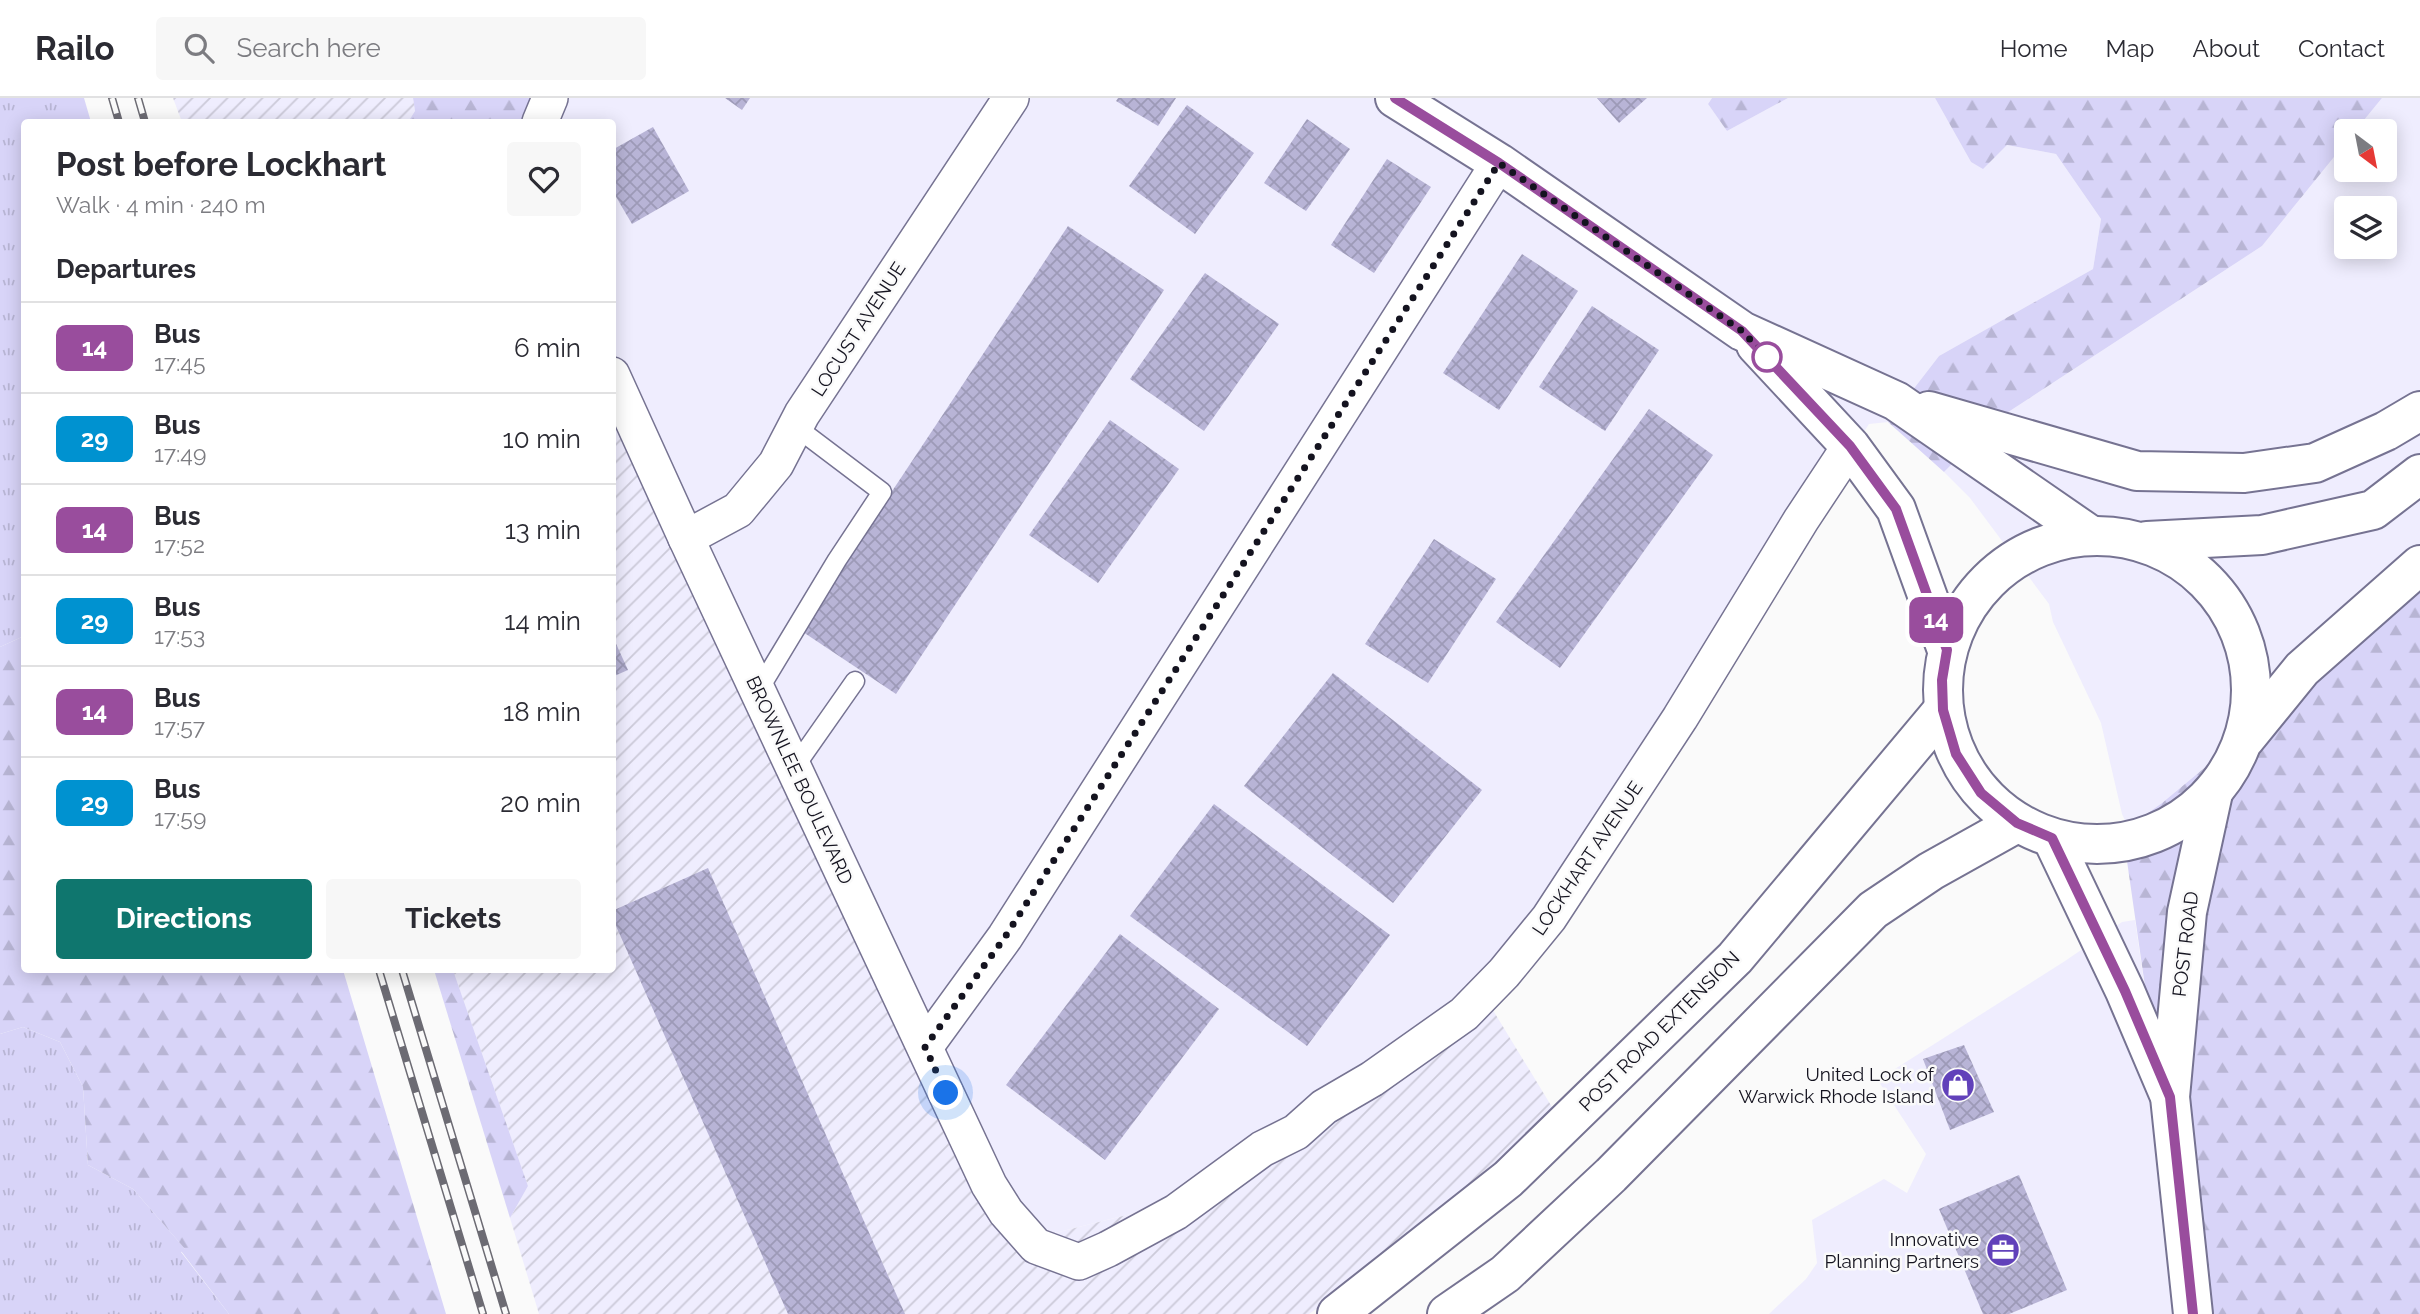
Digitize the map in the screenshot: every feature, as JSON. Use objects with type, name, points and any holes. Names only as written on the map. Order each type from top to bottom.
[{"type":"main road","points":[[1395,98],[1499,163],[1742,331],[1896,401],[2137,471],[2244,474],[2315,463],[2386,431],[2420,411]]},
{"type":"main road","points":[[1742,331],[1850,446],[1896,509],[1947,650]]},
{"type":"main road","points":[[1896,401],[2090,535]]},
{"type":"main road","points":[[2144,541],[2262,535],[2373,510],[2420,474]]},
{"type":"main road","name":"POST ROAD","points":[[2090,535],[2144,541],[2188,564],[2223,598],[2245,642],[2253,691],[2244,740],[2231,768],[2213,793],[2179,821],[2139,839],[2095,845],[2052,838],[2017,823],[1981,793],[1956,754],[1943,710],[1942,680],[1947,650],[1967,606],[2000,570],[2042,545],[2090,535]]},
{"type":"main road","points":[[2244,740],[2302,669],[2420,565]]},
{"type":"main road","name":"POST ROAD EXTENSION","points":[[1337,1314],[1508,1179],[1735,958],[1943,710]]},
{"type":"main road","name":"POST ROAD","points":[[2193,1314],[2170,1097],[2187,912],[2213,793]]},
{"type":"main road","points":[[1447,1314],[1505,1273],[1611,1175],[1873,909],[1931,871],[2017,823]]},
{"type":"main road","name":"POST ROAD","points":[[2052,838],[2125,991],[2170,1097]]},
{"type":"street","points":[[541,119],[550,98]]},
{"type":"street","name":"LOCUST AVENUE","points":[[685,538],[738,510],[776,464],[796,427],[1011,98]]},
{"type":"street","points":[[925,1047],[1005,937],[1499,163]]},
{"type":"street","name":"BROWNLEE BOULEVARD","points":[[616,384],[685,538],[989,1185]]},
{"type":"street","name":"LOCKHART AVENUE","points":[[989,1185],[1006,1212],[1036,1246],[1079,1262],[1108,1250],[1176,1212],[1262,1149],[1296,1132],[1324,1107],[1372,1079],[1464,1014],[1504,973],[1549,918],[1673,729],[1801,520],[1850,446]]},
{"type":"lane","points":[[758,691],[837,560],[882,492],[796,427]]},
{"type":"lane","points":[[794,768],[855,681]]},
{"type":"shaded area","points":[[173,98],[413,98],[415,111],[410,119],[181,119]]},
{"type":"shaded area","points":[[552,98],[1712,98],[1708,104],[1727,131],[1788,98],[1935,98],[1971,162],[1983,168],[2007,145],[2056,154],[2101,219],[2093,269],[1939,356],[1888,422],[1869,424],[1554,917],[1296,1132],[1139,1212],[1055,1233],[1015,1224],[616,383],[616,119],[544,119]]},
{"type":"shaded area","points":[[2382,98],[2420,98],[2420,588],[2383,623],[2162,803],[2128,827],[2122,814],[2101,723],[2053,622],[2049,604],[1970,498],[1944,472],[1996,420],[2262,246],[2334,157],[2334,182],[2398,182],[2398,119],[2365,119]]},
{"type":"shaded area","points":[[616,383],[1015,1224],[1055,1233],[1139,1212],[1296,1132],[1488,1002],[1569,1135],[1309,1314],[539,1314],[510,1218],[528,1186],[454,973],[616,973]]},
{"type":"shaded area","points":[[2135,920],[2192,1314],[1769,1314],[1806,1279],[1817,1263],[1812,1220],[1884,1179],[1907,1193],[1926,1154],[1876,1081],[2122,922]]},
{"type":"green space","points":[[0,98],[84,98],[90,119],[21,119],[21,637],[0,647]]},
{"type":"green space","points":[[413,98],[552,98],[544,119],[410,119],[415,111]]},
{"type":"green space","points":[[1712,98],[1788,98],[1727,131],[1708,104]]},
{"type":"green space","points":[[1935,98],[2382,98],[2365,119],[2334,119],[2334,157],[2262,246],[1996,420],[1944,472],[1888,422],[1939,356],[2093,269],[2101,219],[2056,154],[2007,145],[1983,169],[1971,162]]},
{"type":"green space","points":[[2420,588],[2420,1314],[2192,1314],[2125,847],[2128,827],[2162,803],[2383,623]]},
{"type":"green space","points":[[21,637],[21,973],[344,973],[446,1314],[229,1314],[181,1251],[185,1249],[133,1189],[88,1165],[83,1087],[60,1042],[23,1027],[0,1034],[0,647]]},
{"type":"green space","points":[[435,973],[454,973],[528,1186],[510,1218]]},
{"type":"green space","points":[[23,1027],[60,1042],[83,1087],[88,1165],[133,1189],[186,1250],[181,1252],[229,1314],[0,1314],[0,1034]]},
{"type":"building","points":[[725,98],[750,98],[742,110]]},
{"type":"building","points":[[1118,98],[1176,98],[1158,126],[1116,101]]},
{"type":"building","points":[[1597,98],[1647,98],[1619,123]]},
{"type":"building","points":[[1187,105],[1254,153],[1195,234],[1129,186]]},
{"type":"building","points":[[1307,119],[1350,149],[1306,211],[1264,183]]},
{"type":"building","points":[[653,127],[689,191],[632,224],[616,197],[616,148]]},
{"type":"building","points":[[1387,159],[1431,187],[1374,273],[1331,245]]},
{"type":"building","points":[[1068,226],[1164,290],[896,694],[800,630]]},
{"type":"building","points":[[1522,254],[1578,291],[1499,410],[1443,373]]},
{"type":"building","points":[[1205,273],[1279,324],[1204,431],[1130,379]]},
{"type":"building","points":[[1592,306],[1659,350],[1605,431],[1539,387]]},
{"type":"building","points":[[1649,409],[1713,455],[1560,668],[1496,622]]},
{"type":"building","points":[[1110,420],[1179,469],[1098,583],[1029,535]]},
{"type":"building","points":[[1434,539],[1496,579],[1428,683],[1365,644]]},
{"type":"building","points":[[616,644],[628,670],[616,675]]},
{"type":"building","points":[[1333,673],[1482,790],[1393,903],[1244,786]]},
{"type":"building","points":[[1214,804],[1390,935],[1307,1046],[1130,916]]},
{"type":"building","points":[[708,868],[905,1314],[788,1314],[616,926],[616,909]]},
{"type":"building","points":[[1120,934],[1219,1009],[1105,1160],[1006,1085]]},
{"type":"building","name":"United Lock of Warwick Rhode Island","points":[[1964,1045],[1994,1112],[1950,1130],[1923,1059]]},
{"type":"building","name":"Innovative Planning Partners","points":[[2019,1175],[2067,1290],[2009,1314],[1983,1314],[1939,1209]]},
{"type":"railway","points":[[112,98],[118,119]]},
{"type":"railway","points":[[138,98],[144,119]]},
{"type":"railway","points":[[380,973],[483,1314]]},
{"type":"railway","points":[[403,973],[506,1314]]},
{"type":"bus line","name":"14","points":[[1395,98],[1499,163],[1742,331],[1850,446],[1896,509],[1947,650],[1942,680],[1943,710],[1956,754],[1981,793],[2017,823],[2052,838],[2125,991],[2170,1097],[2193,1314]]},
{"type":"place","name":"United Lock of Warwick Rhode Island","points":[[1958,1085]]},
{"type":"place","name":"Innovative Planning Partners","points":[[2003,1250]]},
{"type":"route","points":[[946,1093],[925,1047],[1005,937],[1499,163],[1742,331],[1767,357]]}]
